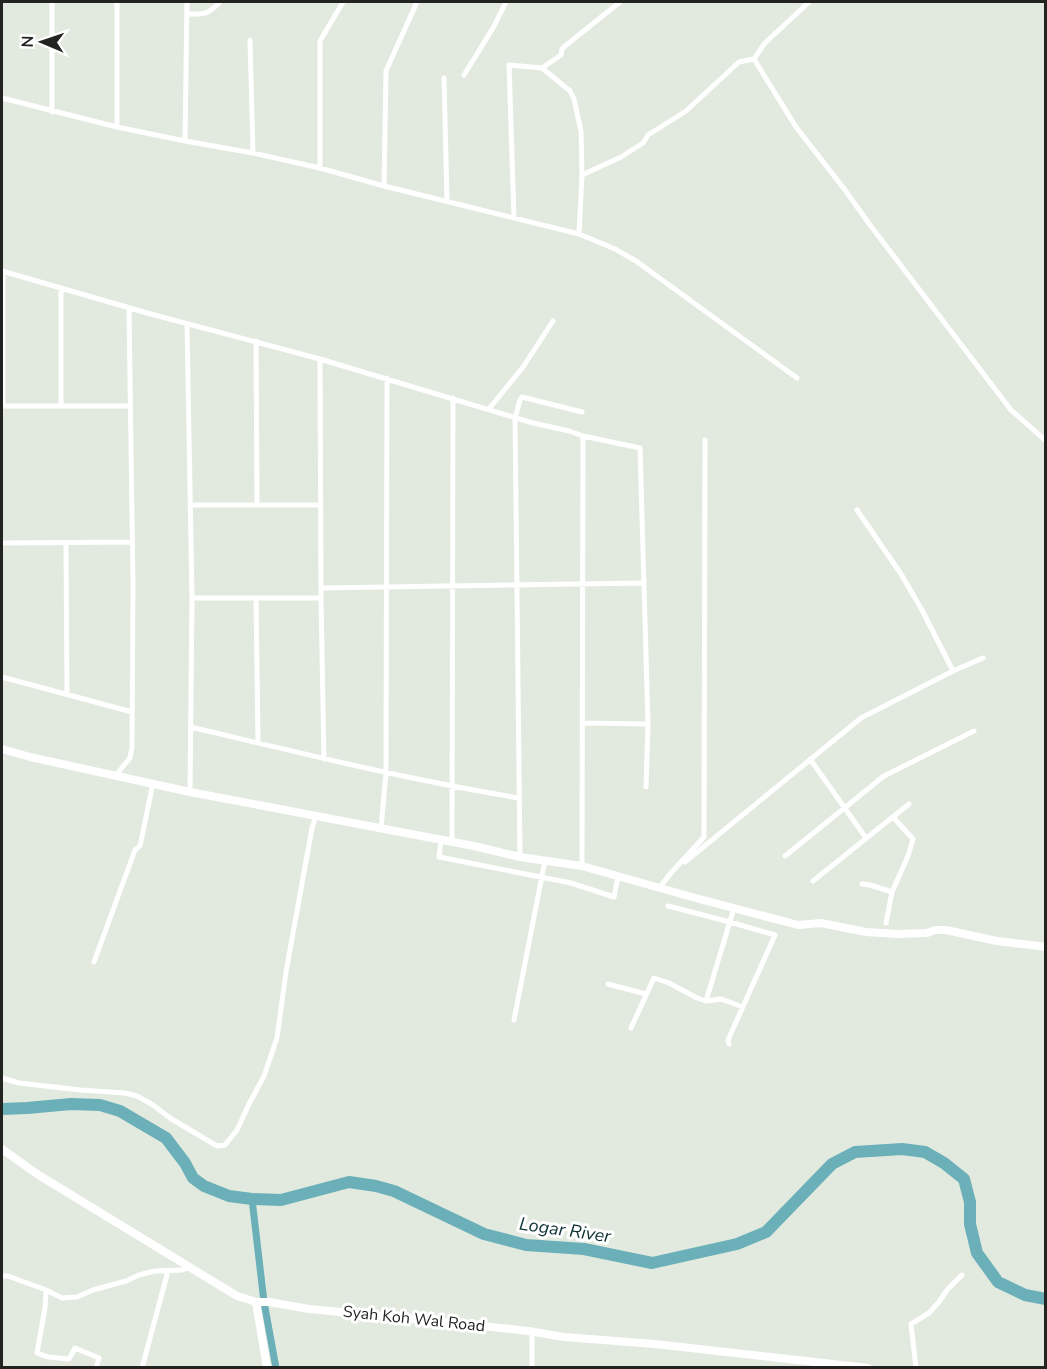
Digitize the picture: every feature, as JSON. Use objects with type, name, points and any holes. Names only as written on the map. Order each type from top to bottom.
[{"type":"street","points":[[52,2],[52,112]]},
{"type":"street","points":[[117,2],[117,127]]},
{"type":"street","points":[[185,141],[187,2]]},
{"type":"street","points":[[188,14],[206,14],[220,2]]},
{"type":"street","points":[[320,168],[320,41],[343,2]]},
{"type":"street","points":[[384,186],[386,71],[417,2]]},
{"type":"street","points":[[464,75],[506,2]]},
{"type":"street","points":[[542,68],[561,55],[562,48],[620,2]]},
{"type":"street","points":[[582,175],[621,157],[643,143],[648,135],[686,111],[739,62],[754,59],[765,44],[809,2]]},
{"type":"street","points":[[250,40],[253,153]]},
{"type":"street","points":[[754,59],[796,127],[1011,410],[1046,441]]},
{"type":"street","points":[[513,218],[509,65],[542,68],[570,91],[574,99],[582,131],[579,234]]},
{"type":"street","points":[[444,78],[447,201]]},
{"type":"street","points":[[2,98],[117,127],[320,168],[579,234],[615,249],[636,261],[797,378]]},
{"type":"street","points":[[129,406],[2,406],[2,271],[387,378],[515,418],[640,448],[648,724],[646,787]]},
{"type":"street","points":[[61,289],[61,406]]},
{"type":"street","points":[[116,775],[130,758],[132,747],[129,308]]},
{"type":"street","points":[[489,409],[523,367],[553,321]]},
{"type":"street","points":[[188,324],[192,598],[190,792]]},
{"type":"street","points":[[256,341],[257,505]]},
{"type":"street","points":[[320,359],[324,759]]},
{"type":"street","points":[[381,829],[386,772],[387,378]]},
{"type":"street","points":[[520,856],[515,418],[522,397],[582,412]]},
{"type":"street","points":[[452,843],[453,398]]},
{"type":"street","points":[[582,866],[583,436]]},
{"type":"street","points":[[659,888],[704,837],[705,440]]},
{"type":"street","points":[[190,505],[320,505]]},
{"type":"street","points":[[857,510],[901,574],[953,671]]},
{"type":"street","points":[[2,543],[132,542]]},
{"type":"street","points":[[66,543],[67,695]]},
{"type":"street","points":[[321,588],[644,584]]},
{"type":"street","points":[[192,598],[321,598]]},
{"type":"street","points":[[256,598],[258,744]]},
{"type":"street","points":[[669,875],[861,718],[983,658]]},
{"type":"street","points":[[2,677],[132,712]]},
{"type":"street","points":[[582,723],[648,724]]},
{"type":"street","points":[[191,728],[453,787],[519,798]]},
{"type":"street","points":[[785,856],[884,776],[975,731]]},
{"type":"street","points":[[2,749],[152,785],[315,819],[582,866],[798,925],[820,923],[866,932],[897,934],[946,930],[997,941],[1046,947]]},
{"type":"street","points":[[810,759],[866,838]]},
{"type":"street","points":[[94,962],[135,850],[140,846],[152,785]]},
{"type":"street","points":[[813,881],[909,804]]},
{"type":"street","points":[[886,923],[892,892],[913,839],[893,817]]},
{"type":"street","points":[[2,1078],[19,1083],[80,1090],[125,1092],[153,1105],[217,1146],[225,1144],[237,1130],[264,1077],[277,1038],[286,972],[315,819]]},
{"type":"street","points":[[441,841],[439,857],[571,883],[614,897],[618,877]]},
{"type":"street","points":[[514,1020],[545,860]]},
{"type":"street","points":[[862,884],[892,892]]},
{"type":"street","points":[[668,906],[775,935],[728,1040],[729,1044]]},
{"type":"street","points":[[706,1001],[734,908]]},
{"type":"street","points":[[631,1028],[654,978],[706,1001],[721,999],[743,1007]]},
{"type":"street","points":[[608,984],[646,994]]},
{"type":"street","name":"Syah Koh Wal Road","points":[[2,1149],[37,1174],[237,1296],[258,1302],[309,1310],[436,1321],[564,1337],[655,1344],[868,1368]]},
{"type":"street","points":[[2,1276],[8,1276],[62,1298],[77,1297],[155,1271],[182,1270],[191,1267]]},
{"type":"street","points":[[142,1368],[168,1271]]},
{"type":"street","points":[[916,1368],[911,1324],[928,1313],[962,1275]]},
{"type":"street","points":[[46,1290],[37,1353],[48,1357],[69,1359],[75,1348],[99,1358],[96,1368]]},
{"type":"street","points":[[258,1302],[267,1368]]},
{"type":"street","points":[[532,1332],[532,1368]]},
{"type":"waterway","name":"Logar River","points":[[2,1109],[71,1104],[100,1105],[120,1111],[166,1138],[193,1178],[204,1186],[229,1196],[281,1200],[349,1182],[376,1186],[394,1191],[484,1234],[526,1245],[584,1249],[652,1263],[737,1244],[766,1232],[832,1164],[855,1152],[902,1149],[925,1152],[964,1179],[970,1202],[970,1224],[977,1253],[998,1282],[1025,1295],[1046,1299]]},
{"type":"waterway","points":[[252,1199],[264,1302],[276,1368]]}]
